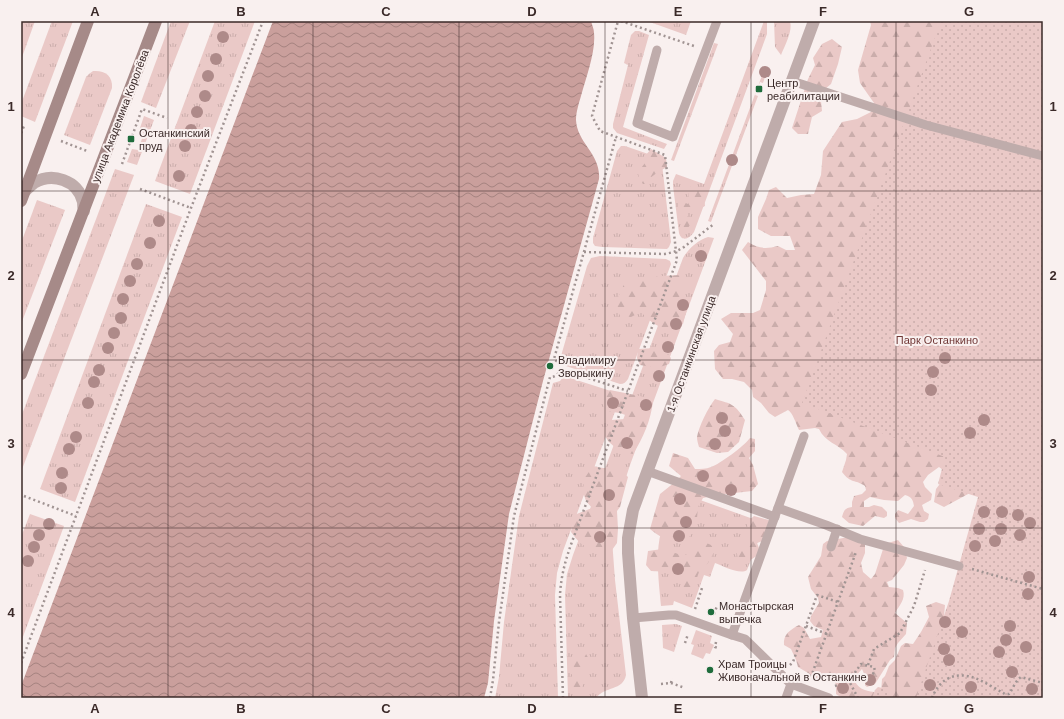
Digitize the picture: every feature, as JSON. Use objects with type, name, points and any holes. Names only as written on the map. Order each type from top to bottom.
[{"type":"main road","name":"улица Академика Королёва","points":[[23,196],[88,21]]},
{"type":"main road","name":"улица Академика Королёва","points":[[21,374],[156,21]]},
{"type":"street","name":"1-я Останкинская улица","points":[[642,698],[629,572],[628,538],[633,510],[814,21]]},
{"type":"street","name":"улица Академика Королёва","points":[[23,196],[34,183],[44,179],[62,179],[72,184],[78,190],[83,201],[84,211]]},
{"type":"lane","points":[[657,50],[637,123],[674,137],[717,21]]},
{"type":"lane","points":[[792,81],[926,125],[1043,156]]},
{"type":"lane","points":[[732,635],[804,436]]},
{"type":"lane","points":[[647,471],[775,517]]},
{"type":"lane","points":[[778,508],[860,539],[958,566]]},
{"type":"lane","points":[[831,547],[837,530]]},
{"type":"lane","points":[[633,618],[676,615],[745,639],[794,685],[829,698]]},
{"type":"lane","points":[[786,698],[794,685]]},
{"type":"path","points":[[21,663],[263,21]]},
{"type":"path","points":[[563,698],[560,595],[562,574],[568,553],[678,257],[665,155],[600,131],[592,116],[620,21],[706,50]]},
{"type":"path","points":[[122,164],[142,109],[167,118]]},
{"type":"path","points":[[21,133],[24,126]]},
{"type":"path","points":[[490,698],[514,516],[550,377],[558,374],[560,369],[560,364],[554,359],[616,137]]},
{"type":"path","points":[[62,141],[88,151]]},
{"type":"path","points":[[140,189],[192,208]]},
{"type":"path","points":[[584,252],[664,254],[681,250],[714,224]]},
{"type":"path","points":[[560,369],[628,391]]},
{"type":"path","points":[[24,496],[76,516]]},
{"type":"path","points":[[794,685],[812,674],[828,634],[860,539]]},
{"type":"path","points":[[868,665],[874,649],[900,633],[914,606],[929,558]]},
{"type":"path","points":[[958,566],[1043,589]]},
{"type":"path","points":[[694,613],[702,588]]},
{"type":"path","points":[[781,674],[793,662],[817,595],[838,602]]},
{"type":"path","points":[[806,626],[828,634]]},
{"type":"path","points":[[814,692],[849,681],[861,681],[871,677],[875,671],[874,667],[862,664],[849,681]]},
{"type":"path","points":[[932,698],[938,686],[956,675],[969,676],[1005,694],[1009,694]]},
{"type":"path","points":[[1009,694],[1021,677],[1043,683]]},
{"type":"path","points":[[671,683],[672,678]]},
{"type":"path","points":[[849,681],[858,698]]},
{"type":"path","points":[[661,684],[671,683],[684,688]]},
{"type":"path","points":[[1009,694],[1011,698]]},
{"type":"green space","points":[[21,21],[35,21],[21,60]]},
{"type":"green space","points":[[52,21],[73,21],[35,122],[21,116],[21,104]]},
{"type":"green space","points":[[171,21],[190,21],[156,108],[141,102]]},
{"type":"green space","points":[[215,21],[255,21],[190,194],[155,181]]},
{"type":"green space","points":[[647,21],[691,21],[686,35]]},
{"type":"green space","points":[[764,21],[767,21],[767,34],[694,232],[688,238],[684,239],[679,233],[673,181],[676,174],[704,184]]},
{"type":"green space","points":[[774,21],[790,21],[791,25],[790,34],[781,55],[775,47]]},
{"type":"green space","points":[[870,21],[1043,21],[921,418],[970,493],[944,507],[934,502],[936,489],[945,477],[943,470],[939,467],[928,475],[923,482],[925,487],[932,494],[931,500],[922,505],[924,511],[929,514],[928,519],[924,522],[911,519],[899,523],[895,518],[895,514],[898,510],[908,514],[914,506],[912,499],[905,495],[898,501],[870,497],[864,501],[864,507],[874,505],[882,507],[887,512],[887,516],[884,518],[875,516],[863,526],[849,523],[842,517],[845,510],[852,507],[854,496],[862,494],[866,490],[865,486],[851,480],[842,472],[847,454],[828,440],[819,429],[799,430],[790,411],[788,410],[775,417],[769,413],[761,403],[753,397],[752,390],[744,382],[732,379],[723,379],[715,369],[714,351],[719,345],[730,342],[733,334],[721,319],[731,313],[753,313],[760,310],[766,290],[766,281],[742,250],[748,242],[763,248],[778,246],[786,250],[795,250],[790,236],[771,236],[758,229],[758,217],[769,190],[776,187],[787,198],[814,194],[821,175],[823,151],[842,122],[857,119],[871,112],[874,103],[860,83],[858,70],[871,25]]},
{"type":"green space","name":"Парк Останкино","points":[[941,21],[1043,21],[1043,698],[916,698],[949,601],[978,497],[938,484],[945,457],[802,403]]},
{"type":"green space","points":[[635,31],[649,35],[623,127],[667,144],[664,149],[617,133],[613,128],[628,65],[624,63],[631,35]]},
{"type":"green space","points":[[832,39],[842,47],[831,84],[819,94],[822,111],[812,117],[808,134],[798,134],[792,128],[808,79],[815,65],[813,58],[822,44]]},
{"type":"green space","points":[[714,43],[718,44],[674,161],[671,160]]},
{"type":"green space","points":[[766,69],[767,71],[763,83],[760,82],[755,95],[758,96],[711,222],[708,221],[764,70]]},
{"type":"green space","points":[[93,71],[101,71],[107,74],[111,80],[112,88],[90,145],[64,135],[86,77]]},
{"type":"green space","points":[[144,116],[154,120],[137,165],[127,162],[132,149],[138,150],[144,133],[139,131]]},
{"type":"green space","points":[[621,146],[657,157],[662,164],[671,242],[667,249],[602,247],[595,246],[593,243],[593,238],[617,151]]},
{"type":"green space","points":[[651,149],[666,158],[667,167],[650,178],[649,184],[643,184],[639,179],[638,172],[645,163],[645,156]]},
{"type":"green space","points":[[115,169],[134,175],[21,472],[21,417]]},
{"type":"green space","points":[[693,184],[704,197],[705,206],[688,211],[687,217],[690,225],[685,232],[681,231],[682,218],[678,208],[678,203],[683,202],[688,204],[688,189]]},
{"type":"green space","points":[[37,200],[65,210],[21,324],[21,243]]},
{"type":"green space","points":[[146,204],[182,217],[75,502],[40,489]]},
{"type":"green space","points":[[708,237],[714,238],[630,465],[617,505],[612,537],[615,580],[626,675],[621,684],[600,694],[596,698],[568,698],[565,595],[567,574],[683,258],[694,245]]},
{"type":"green space","points":[[600,256],[666,259],[670,261],[671,264],[628,379],[625,383],[621,384],[566,366],[566,360],[561,356],[587,266],[591,258]]},
{"type":"green space","points":[[681,275],[683,283],[681,292],[687,308],[683,324],[673,331],[656,324],[641,312],[631,317],[620,316],[616,302],[625,282],[640,278],[650,280],[658,276]]},
{"type":"green space","points":[[655,348],[663,350],[671,358],[669,364],[657,368],[640,365],[637,358],[638,349]]},
{"type":"green space","points":[[564,376],[617,393],[619,401],[563,551],[557,573],[555,595],[558,698],[495,698],[499,677],[504,622],[519,516],[553,383],[560,381]]},
{"type":"green space","points":[[610,390],[640,396],[653,401],[646,429],[633,454],[620,452],[608,441],[604,434],[610,420],[626,419],[628,416],[620,413],[604,411],[603,398]]},
{"type":"green space","points":[[715,399],[733,405],[745,420],[739,442],[728,452],[717,453],[699,447],[698,443],[697,437],[700,428]]},
{"type":"green space","points":[[750,438],[755,439],[755,451],[749,458],[753,465],[758,484],[752,491],[703,498],[698,507],[697,518],[690,536],[681,544],[672,542],[650,529],[660,494],[681,476],[669,466],[673,453],[688,458],[695,469],[707,468],[726,459]]},
{"type":"green space","points":[[593,466],[603,468],[619,468],[628,477],[620,507],[617,511],[617,543],[612,550],[588,548],[580,543],[571,532],[574,515],[592,508],[586,501],[583,492],[584,479]]},
{"type":"green space","points":[[675,491],[756,520],[762,531],[747,570],[736,571],[715,563],[710,577],[704,575],[692,608],[674,601],[673,605],[661,606],[658,569],[659,541],[667,511]]},
{"type":"green space","points":[[30,514],[64,526],[21,642],[21,537]]},
{"type":"green space","points":[[754,516],[769,520],[765,540],[757,543],[759,548],[758,555],[746,563],[738,558],[736,549],[749,539],[747,522]]},
{"type":"green space","points":[[854,536],[865,544],[865,553],[861,563],[863,572],[871,579],[875,574],[884,546],[888,543],[898,540],[904,547],[907,558],[904,565],[892,580],[887,582],[889,587],[903,590],[903,599],[895,613],[907,623],[906,634],[898,643],[895,648],[894,657],[890,660],[875,684],[867,687],[865,685],[865,676],[862,669],[854,678],[859,687],[867,691],[874,692],[877,698],[861,699],[844,698],[839,696],[836,694],[834,678],[814,679],[798,667],[791,649],[784,645],[786,635],[799,625],[804,628],[810,639],[821,637],[823,630],[814,626],[810,621],[811,616],[819,603],[818,598],[811,589],[808,577],[821,556],[823,544],[827,541]]},
{"type":"green space","points":[[702,541],[711,545],[715,550],[708,563],[699,572],[693,589],[682,589],[680,574],[651,571],[646,565],[648,551],[662,549],[685,556],[694,546]]},
{"type":"green space","points":[[936,602],[945,605],[937,698],[884,698],[881,693],[882,679],[885,676],[889,666],[895,660],[901,646],[905,643],[913,644],[929,617],[926,606]]},
{"type":"green space","points":[[676,624],[682,626],[674,652],[663,648],[662,625]]},
{"type":"green space","points":[[696,630],[712,636],[710,643],[714,645],[710,654],[706,653],[703,659],[691,654],[694,645],[691,644]]},
{"type":"green space","points":[[578,654],[586,654],[590,661],[587,671],[581,677],[583,690],[579,697],[573,694],[572,682],[572,673]]},
{"type":"green space","points":[[878,687],[887,689],[887,698],[872,698]]},
{"type":"water","name":"Останкинский пруд","points":[[273,21],[591,21],[593,27],[594,48],[576,114],[576,120],[580,135],[596,162],[599,170],[599,179],[543,381],[509,514],[494,621],[488,683],[484,698],[21,698],[21,686]]},
{"type":"place","name":"Центр реабилитации","points":[[759,89]]},
{"type":"place","name":"Останкинский пруд","points":[[131,139]]},
{"type":"place","name":"Владимиру Зворыкину","points":[[550,366]]},
{"type":"place","name":"Монастырская выпечка","points":[[711,612]]},
{"type":"place","name":"Храм Троицы Живоначальной в Останкине","points":[[710,670]]}]
